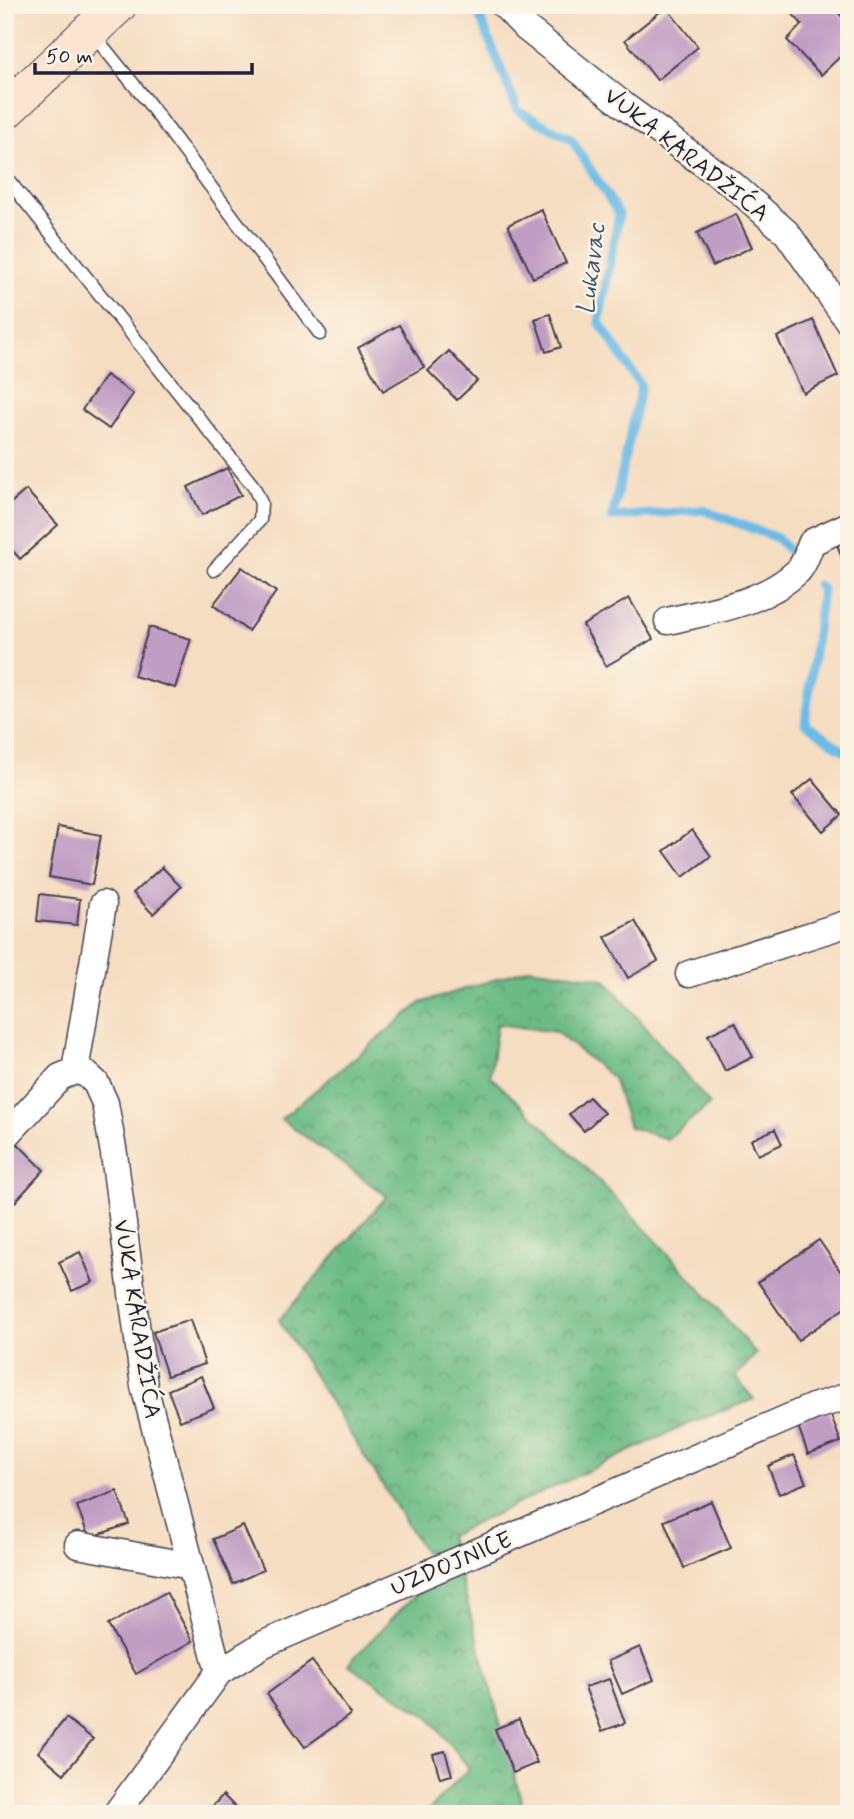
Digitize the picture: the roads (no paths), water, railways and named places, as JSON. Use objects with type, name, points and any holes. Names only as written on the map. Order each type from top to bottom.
[{"type":"street","points":[[5,111],[118,5]]},
{"type":"street","name":"VUKA KARADŽIĆA","points":[[504,5],[526,28],[627,108],[733,185],[788,233],[849,323]]},
{"type":"street","points":[[668,621],[746,602],[772,590],[800,569],[812,541],[849,525]]},
{"type":"street","points":[[5,1137],[60,1077],[75,1071],[103,904]]},
{"type":"street","points":[[689,974],[849,923]]},
{"type":"street","name":"VUKA KARADŽIĆA","points":[[75,1071],[85,1073],[96,1083],[105,1103],[144,1386],[219,1672]]},
{"type":"street","name":"UZDOJNICE","points":[[116,1814],[219,1672],[290,1633],[813,1406],[849,1396]]},
{"type":"street","points":[[78,1545],[191,1566]]},
{"type":"lane","points":[[90,30],[147,101],[320,334]]},
{"type":"lane","points":[[5,176],[254,487],[261,503],[260,520],[214,570]]},
{"type":"waterway","name":"Lukavac","points":[[475,5],[518,111],[571,139],[619,214],[599,322],[641,386],[612,517],[703,510],[777,538],[787,549]]},
{"type":"waterway","name":"Lukavac","points":[[818,585],[822,589],[805,724],[849,754]]}]
